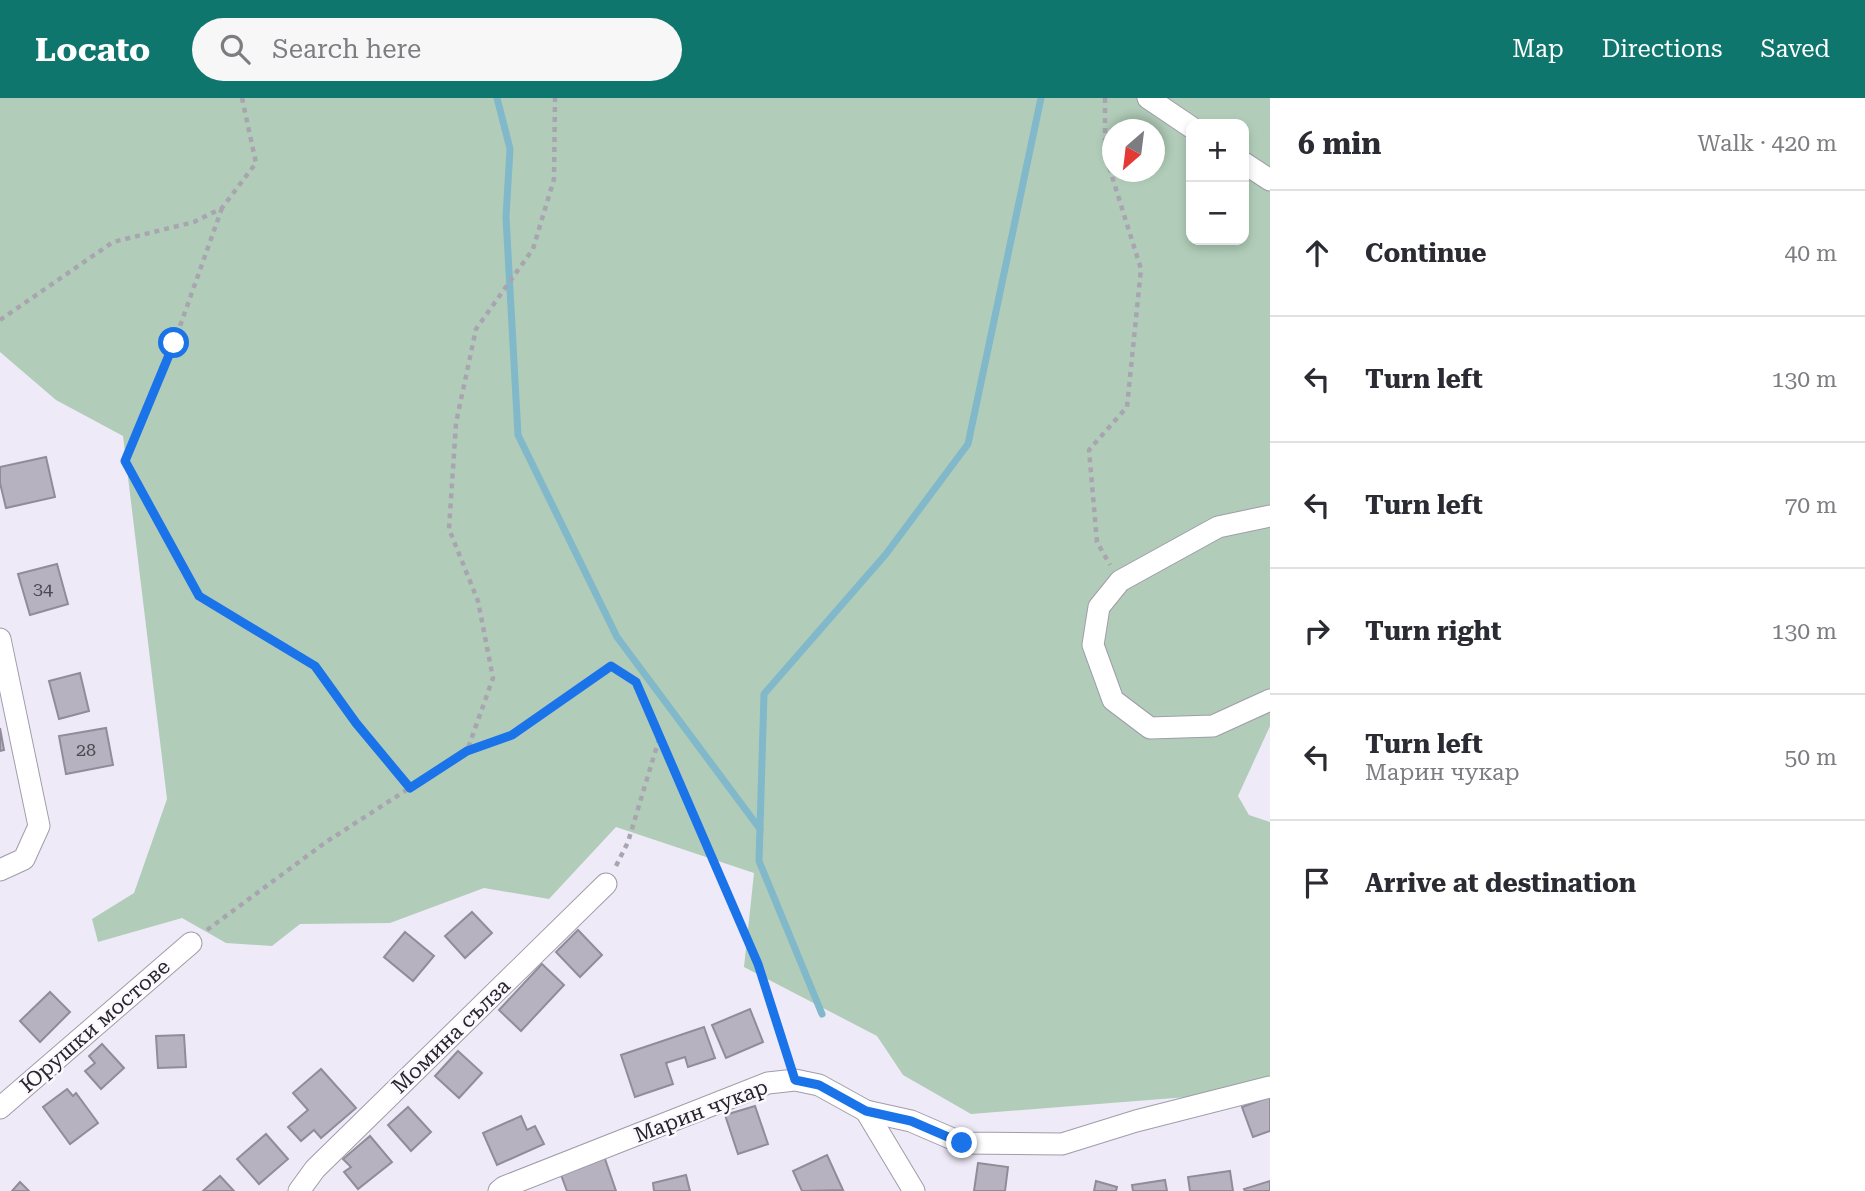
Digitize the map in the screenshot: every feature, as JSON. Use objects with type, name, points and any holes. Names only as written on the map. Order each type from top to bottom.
[{"type":"street","points":[[1148,98],[1186,124]]},
{"type":"street","points":[[1249,166],[1270,180]]},
{"type":"street","points":[[1270,516],[1218,527],[1119,581],[1099,607],[1093,645],[1114,700],[1150,728],[1213,726],[1270,700]]},
{"type":"street","points":[[0,639],[39,827],[24,859],[0,870]]},
{"type":"street","name":"Момина сълза","points":[[299,1191],[315,1169],[606,884]]},
{"type":"street","name":"Юрушки мостове","points":[[0,1108],[191,943]]},
{"type":"street","name":"Марин чукар","points":[[499,1191],[768,1083],[795,1080],[819,1085],[866,1111],[911,1121],[962,1143],[1062,1144],[1136,1121],[1270,1087]]},
{"type":"street","points":[[866,1111],[914,1191]]},
{"type":"path","points":[[242,98],[256,163],[222,208],[174,343],[125,461],[199,596],[315,666],[356,723],[410,788]]},
{"type":"path","points":[[467,751],[493,678],[478,601],[449,529],[456,423],[476,329],[533,248],[554,179],[555,98]]},
{"type":"path","points":[[1105,98],[1105,154],[1141,269],[1127,407],[1089,450],[1097,542],[1119,581]]},
{"type":"path","points":[[0,320],[113,242],[194,222],[222,208]]},
{"type":"path","points":[[191,943],[326,842],[467,751],[512,735],[611,666],[636,682],[758,964],[795,1080]]},
{"type":"path","points":[[606,884],[628,842],[659,738]]},
{"type":"green space","points":[[0,98],[1270,98],[1270,726],[1238,796],[1249,815],[1270,822],[1270,1081],[1200,1096],[971,1114],[903,1075],[877,1036],[744,967],[754,873],[616,827],[549,899],[484,888],[390,923],[300,924],[272,946],[226,943],[182,918],[98,942],[92,919],[134,893],[167,799],[123,436],[56,400],[0,352]]},
{"type":"building","points":[[46,457],[55,497],[6,508],[0,483],[0,467]]},
{"type":"building","points":[[57,564],[68,604],[30,615],[18,574]]},
{"type":"building","points":[[80,673],[89,711],[59,719],[49,681]]},
{"type":"building","points":[[0,728],[4,750],[0,751]]},
{"type":"building","points":[[106,728],[113,765],[66,774],[59,736]]},
{"type":"building","points":[[472,912],[492,933],[465,958],[445,936]]},
{"type":"building","points":[[578,930],[602,955],[580,977],[556,952]]},
{"type":"building","points":[[405,932],[434,956],[413,981],[384,957]]},
{"type":"building","points":[[542,964],[564,985],[521,1031],[499,1010]]},
{"type":"building","points":[[50,992],[70,1012],[40,1042],[20,1021]]},
{"type":"building","points":[[750,1009],[763,1042],[726,1058],[712,1025]]},
{"type":"building","points":[[704,1027],[715,1058],[688,1067],[685,1057],[666,1063],[673,1084],[635,1097],[621,1055]]},
{"type":"building","points":[[184,1035],[186,1067],[158,1068],[156,1036]]},
{"type":"building","points":[[102,1044],[124,1068],[101,1089],[85,1071],[95,1063],[89,1056]]},
{"type":"building","points":[[458,1051],[482,1073],[459,1098],[435,1076]]},
{"type":"building","points":[[321,1069],[356,1108],[321,1138],[314,1130],[301,1141],[288,1127],[308,1110],[293,1093]]},
{"type":"building","points":[[67,1089],[73,1096],[76,1093],[98,1123],[70,1144],[43,1107]]},
{"type":"building","points":[[1270,1097],[1270,1131],[1253,1137],[1242,1107]]},
{"type":"building","points":[[755,1106],[768,1144],[738,1154],[725,1115]]},
{"type":"building","points":[[408,1107],[431,1132],[411,1151],[388,1125]]},
{"type":"building","points":[[521,1116],[527,1130],[535,1126],[544,1144],[497,1165],[483,1133]]},
{"type":"building","points":[[266,1134],[288,1159],[259,1184],[237,1159]]},
{"type":"building","points":[[370,1136],[392,1162],[358,1189],[344,1172],[351,1167],[343,1159]]},
{"type":"building","points":[[827,1155],[843,1190],[802,1191],[793,1171]]},
{"type":"building","points":[[604,1156],[616,1191],[567,1191],[560,1172]]},
{"type":"building","points":[[978,1163],[1008,1167],[1005,1191],[974,1191]]},
{"type":"building","points":[[1230,1171],[1233,1191],[1190,1191],[1188,1177]]},
{"type":"building","points":[[686,1175],[690,1191],[654,1191],[653,1183]]},
{"type":"building","points":[[220,1176],[234,1191],[203,1191]]},
{"type":"building","points":[[1165,1180],[1167,1191],[1133,1191],[1132,1185]]},
{"type":"building","points":[[1096,1181],[1117,1187],[1116,1191],[1094,1191]]},
{"type":"building","points":[[1270,1181],[1270,1191],[1244,1189]]},
{"type":"building","points":[[20,1182],[29,1191],[12,1191]]},
{"type":"waterway","points":[[497,98],[510,149],[506,217],[518,435],[617,637],[760,829]]},
{"type":"waterway","points":[[822,1014],[759,861],[764,694],[886,554],[968,444],[1041,98]]},
{"type":"route","points":[[174,343],[125,461],[199,596],[315,666],[356,723],[410,788],[467,751],[512,735],[611,666],[636,682],[758,964],[795,1080],[819,1085],[866,1111],[911,1121],[962,1143]]}]
